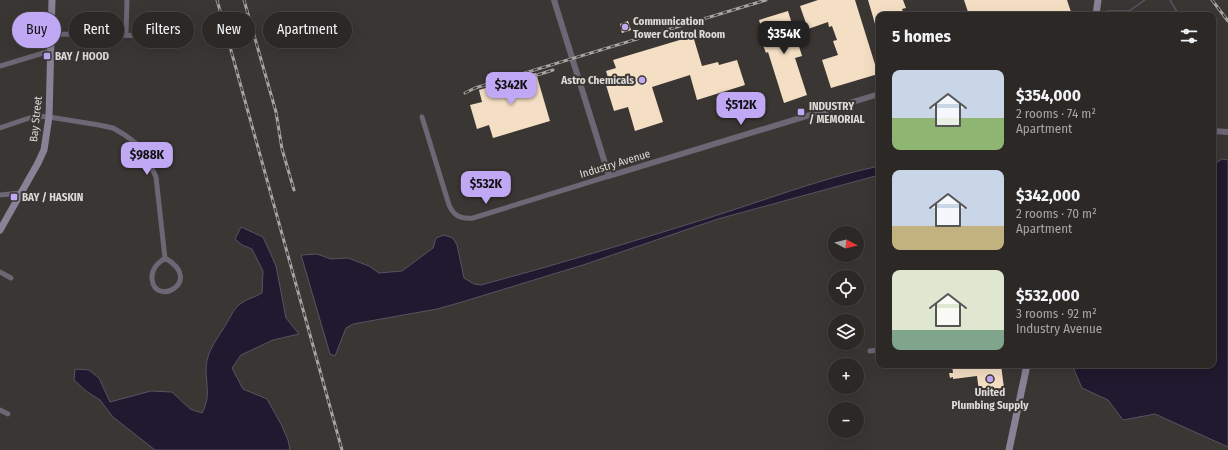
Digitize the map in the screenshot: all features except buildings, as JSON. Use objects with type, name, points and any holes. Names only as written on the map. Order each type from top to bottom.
[{"type":"main road","name":"Bay Street","points":[[52,0],[52,12]]},
{"type":"main road","points":[[1096,12],[1098,0]]},
{"type":"main road","name":"Bay Street","points":[[0,230],[44,150],[49,117],[50,48]]},
{"type":"main road","points":[[1009,450],[1026,368]]},
{"type":"street","points":[[126,34],[127,0]]},
{"type":"street","points":[[554,0],[609,176]]},
{"type":"street","points":[[61,34],[132,34]]},
{"type":"street","points":[[0,66],[50,51]]},
{"type":"street","name":"Industry Avenue","points":[[422,117],[452,212],[460,217],[473,218],[876,95]]},
{"type":"street","points":[[0,128],[35,116],[49,117],[86,122],[112,128],[138,145],[145,154],[156,177],[165,258]]},
{"type":"street","points":[[1216,131],[1228,132]]},
{"type":"street","points":[[0,195],[21,193]]},
{"type":"street","points":[[165,258],[178,268],[180,277],[178,284],[171,291],[167,292],[158,289],[154,285],[152,278],[154,269],[158,263],[165,258]]},
{"type":"street","points":[[0,272],[11,278]]},
{"type":"street","points":[[870,351],[876,350]]},
{"type":"street","points":[[0,410],[8,414]]},
{"type":"shaded area","points":[[1222,159],[1228,160],[1228,447],[1155,414],[1123,420],[1108,400],[1082,388],[1073,368],[1216,368],[1216,163]]},
{"type":"shaded area","points":[[876,167],[876,176],[718,219],[583,265],[462,302],[437,309],[353,324],[346,328],[335,356],[330,354],[301,255],[317,254],[331,259],[348,258],[369,266],[379,273],[402,271],[433,248],[436,238],[444,235],[453,238],[457,245],[464,278],[474,284],[481,285],[649,236],[857,171]]},
{"type":"shaded area","points":[[241,227],[263,237],[276,266],[286,318],[299,334],[273,340],[241,355],[232,368],[243,389],[267,399],[281,424],[288,440],[290,450],[155,450],[113,417],[100,400],[86,391],[74,380],[75,369],[89,370],[99,378],[110,402],[151,391],[172,392],[190,409],[202,413],[207,396],[207,361],[214,343],[236,308],[242,302],[262,293],[263,271],[252,249],[242,245],[235,239]]},
{"type":"waterway","points":[[1107,11],[1129,11],[1145,0]]},
{"type":"waterway","points":[[1170,0],[1177,12]]},
{"type":"railway","points":[[217,0],[342,450]]},
{"type":"railway","points":[[244,0],[276,112],[282,149],[294,190]]},
{"type":"railway","points":[[465,93],[475,88],[766,0]]},
{"type":"railway","points":[[1212,0],[1228,21]]},
{"type":"railway","points":[[512,83],[553,70]]},
{"type":"place","name":"Communication Tower Control Room","points":[[625,27]]},
{"type":"place","name":"BAY / HOOD","points":[[47,56]]},
{"type":"place","name":"Astro Chemicals","points":[[642,80]]},
{"type":"place","name":"INDUSTRY / MEMORIAL","points":[[801,112]]},
{"type":"place","name":"BAY / HASKIN","points":[[14,197]]},
{"type":"place","name":"United Plumbing Supply","points":[[990,379]]}]
